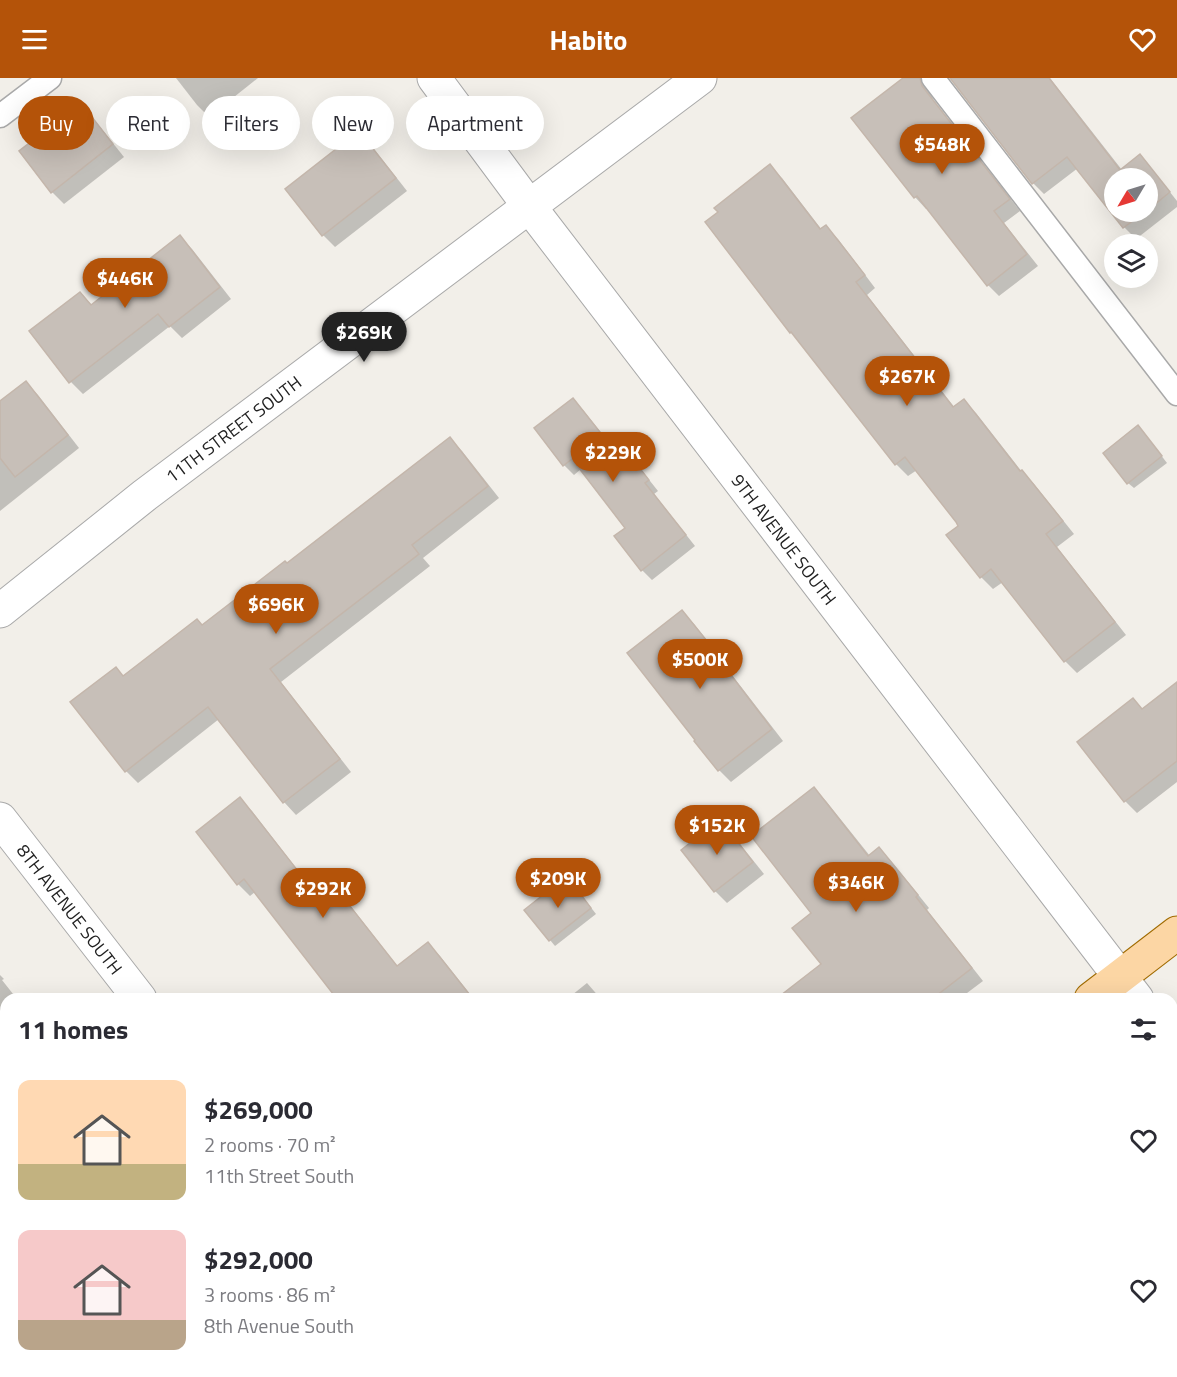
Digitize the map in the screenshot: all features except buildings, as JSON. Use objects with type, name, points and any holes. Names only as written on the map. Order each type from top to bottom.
[{"type":"main road","points":[[1112,993],[1129,988],[1177,933]]},
{"type":"street","name":"9TH AVENUE SOUTH","points":[[434,78],[529,206],[1129,988]]},
{"type":"street","name":"11TH STREET SOUTH","points":[[0,611],[145,495],[700,78]]},
{"type":"street","name":"8TH AVENUE SOUTH","points":[[0,819],[135,993]]},
{"type":"lane","points":[[0,116],[50,78]]},
{"type":"lane","points":[[933,78],[1177,394]]}]
